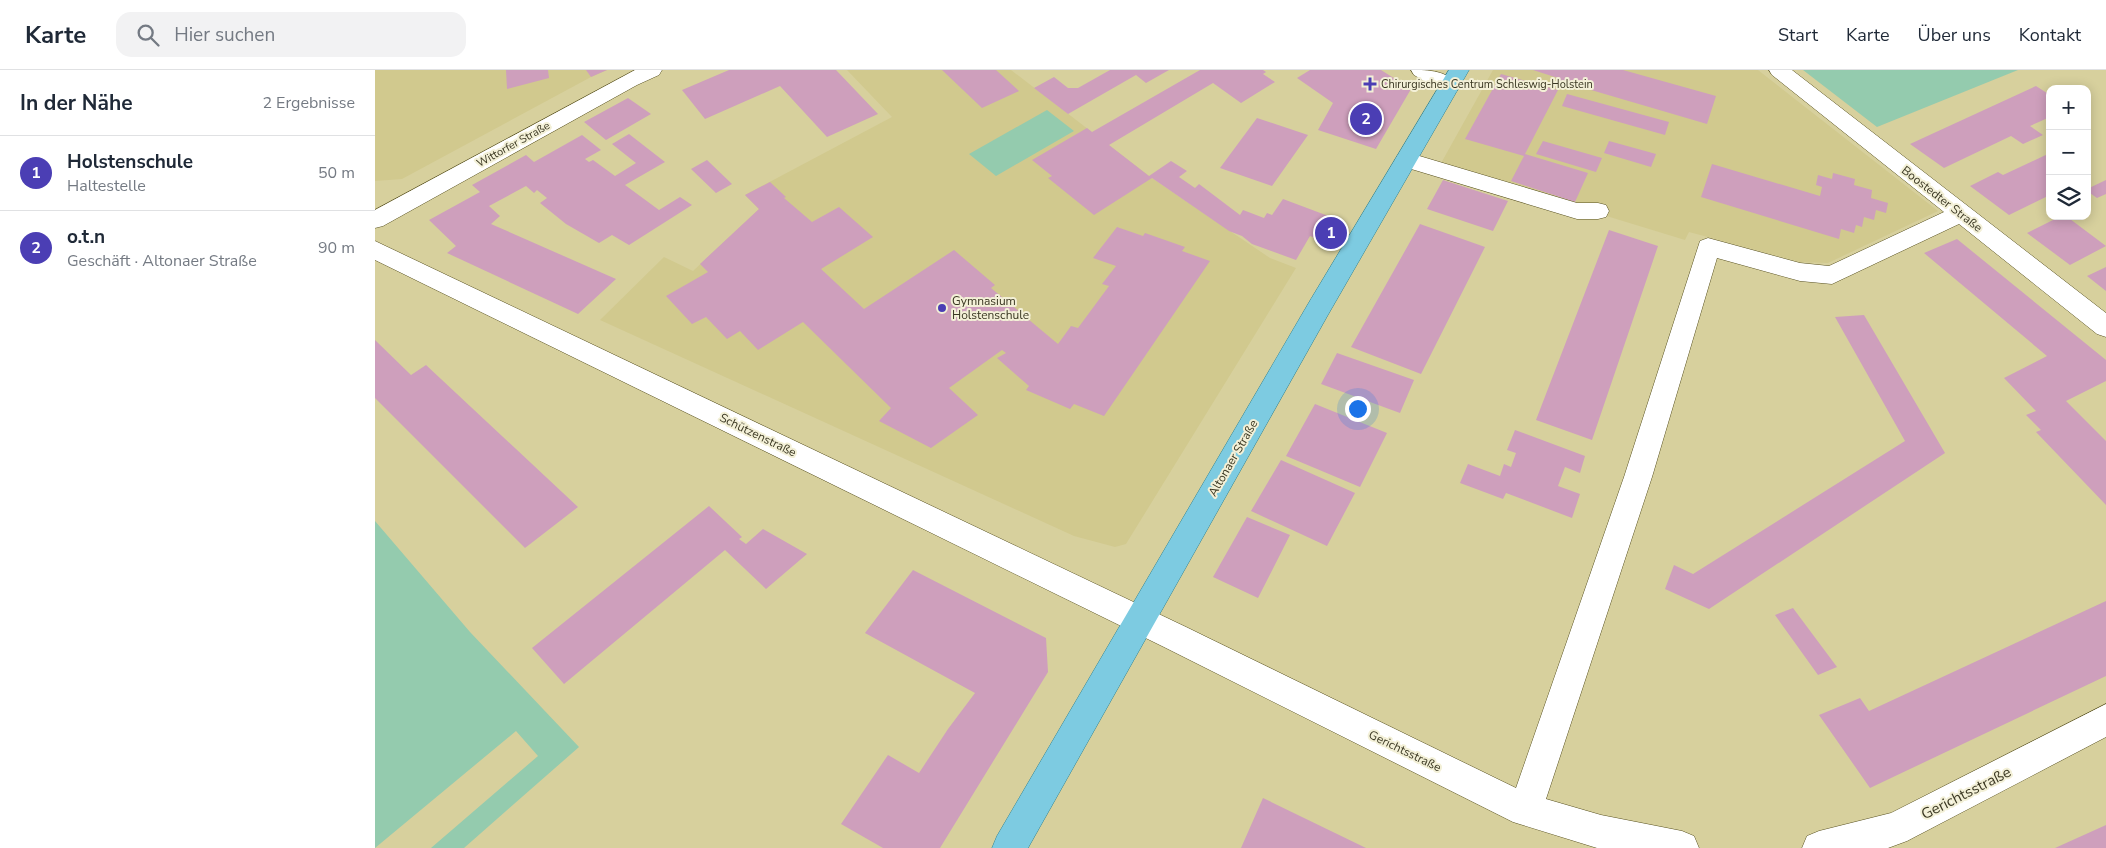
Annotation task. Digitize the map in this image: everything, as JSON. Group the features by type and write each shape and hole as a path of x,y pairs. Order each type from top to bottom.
{"main road":[{"name":"Altonaer Straße","path":"1009,848 1320,306 1454,79"}],"street":[{"name":"Wittorfer Straße","path":"375,220 630,80 652,70"},
{"path":"1421,70 1454,79"},
{"name":"Boostedter Straße","path":"1779,70 2106,327"},
{"path":"1406,160 1577,211 1598,211"},
{"path":"1525,810 1638,477 1708,247 1800,272 1832,275 1961,213"},
{"name":"Schützenstraße","path":"375,250 1141,620"},
{"name":"Gerichtsstraße","path":"1141,620 1525,810 1604,840 1682,848"},
{"name":"Gerichtsstraße","path":"1819,848 1895,829 2106,720"}],"shaded area":[{"path":"375,70 607,70 402,179 375,181"},
{"name":"Gymnasium Holstenschule","path":"847,70 1011,70 1149,176 1270,258 1296,268 1126,544 1115,547 1074,536 600,320 664,257 693,271 759,209 745,195 892,117"},
{"path":"1493,70 1758,70 1938,211 1828,263 1800,262 1689,232 1685,240 1440,165"}],"green space":[{"path":"1803,70 2018,70 1877,127"},
{"path":"1047,110 1074,131 996,176 969,154"},
{"path":"375,521 470,632 579,747 464,848 431,848 538,756 516,731 375,848"}],"building":[{"path":"506,70 548,70 549,78 507,89"},
{"path":"586,70 607,70 591,77"},
{"path":"729,70 836,70 878,114 827,137 780,86 705,119 682,90"},
{"path":"942,70 996,70 1019,91 982,108"},
{"path":"1110,70 1169,70 1146,83 1136,75 1068,114 1034,88 1054,77 1068,88 1078,88"},
{"path":"1200,70 1263,70 1266,72 1263,74 1275,82 1241,103 1213,83 1109,145 1149,176 1171,161 1187,171 1179,177 1195,188 1199,184 1240,215 1243,210 1264,218 1267,213 1272,215 1283,199 1331,217 1318,239 1310,236 1296,260 1252,244 1242,236 1229,231 1152,178 1094,215 1048,178 1052,176 1032,160 1087,128 1092,132"},
{"path":"1310,70 1381,70 1411,89 1376,149 1318,130 1333,103 1297,78"},
{"path":"1533,70 1623,70 1716,96 1707,124 1557,80 1558,78"},
{"path":"1501,74 1558,90 1525,154 1588,173 1575,202 1511,181 1524,156 1465,139"},
{"path":"2036,86 2046,92 2046,119 2030,126 2043,135 2023,144 2011,136 1944,168 1910,144"},
{"path":"1567,94 1669,122 1665,135 1562,106"},
{"path":"628,98 651,114 606,140 584,122"},
{"path":"1257,118 1308,135 1272,186 1220,168"},
{"path":"629,134 665,162 625,185 659,210 680,197 692,205 629,245 612,235 599,243 566,224 540,203 547,198 537,190 534,193 526,186 489,206 500,216 491,224 616,279 578,314 447,253 456,246 429,220 480,192 472,185 526,155 534,162 582,135 601,150 585,159 589,162 593,160 615,176 636,163 612,144"},
{"path":"1543,141 1602,158 1596,172 1536,154"},
{"path":"1609,141 1656,154 1651,167 1604,153"},
{"path":"2046,155 2046,197 2009,215 1970,186 1998,172 2003,175"},
{"path":"707,160 732,184 716,193 691,169"},
{"path":"1712,164 1820,196 1822,187 1816,185 1818,175 1832,179 1833,173 1855,179 1854,185 1872,190 1871,198 1888,203 1886,213 1876,210 1874,220 1864,217 1862,227 1856,225 1854,233 1841,229 1839,239 1701,197"},
{"path":"1443,180 1508,201 1493,231 1427,209"},
{"path":"2106,180 2106,194 2097,198 2091,194 2091,187"},
{"path":"770,182 786,197 784,198 812,222 839,207 873,237 821,269 864,309 954,250 995,285 991,288 1058,344 1071,326 1078,328 1109,286 1102,284 1116,266 1093,258 1117,227 1143,236 1145,233 1185,247 1182,251 1210,261 1104,416 1074,404 1070,409 1026,390 1029,386 997,358 1006,353 1002,350 949,388 978,415 931,448 879,421 891,408 803,322 758,350 740,331 727,339 706,317 692,324 666,296 708,272 700,264 759,209 745,195"},
{"path":"2053,220 2071,220 2106,246 2070,265 2027,233"},
{"path":"1420,224 1485,247 1421,374 1351,347"},
{"path":"1609,230 1658,246 1592,440 1536,420"},
{"path":"1957,239 2106,360 2106,381 2066,401 2106,441 2106,505 2036,432 2041,430 2026,415 2036,411 2004,378 2047,356 1924,253"},
{"path":"2106,267 2106,291 2087,276"},
{"path":"1864,315 1945,453 1709,609 1665,589 1674,565 1693,574 1905,441 1835,317"},
{"path":"375,340 411,375 426,365 578,507 525,548 375,398"},
{"path":"1337,353 1414,380 1400,413 1321,384"},
{"path":"1315,404 1387,433 1360,487 1286,456"},
{"path":"1515,430 1585,456 1580,473 1565,467 1558,486 1580,494 1572,518 1506,493 1503,499 1460,483 1468,464 1500,476 1504,464 1511,467 1516,453 1507,450"},
{"path":"1281,460 1355,493 1327,546 1251,511"},
{"path":"709,506 742,537 739,539 746,544 763,529 807,554 766,589 725,550 564,684 532,648"},
{"path":"1247,517 1290,535 1258,598 1213,577"},
{"path":"913,570 1046,638 1048,672 940,848 883,848 841,824 888,755 919,773 975,693 865,633"},
{"path":"2106,601 2106,676 1870,788 1819,715 1860,698 1869,711"},
{"path":"1793,608 1837,667 1818,675 1775,615"},
{"path":"1263,798 1366,848 1241,848"},
{"path":"2106,825 2106,848 2055,848"}],"place":[{"name":"Chirurgisches Centrum Schleswig-Holstein","path":"1370,84"},
{"name":"o.t.n","path":"1366,119"},
{"name":"Holstenschule","path":"1331,233"},
{"name":"Gymnasium Holstenschule","path":"942,308"}]}
